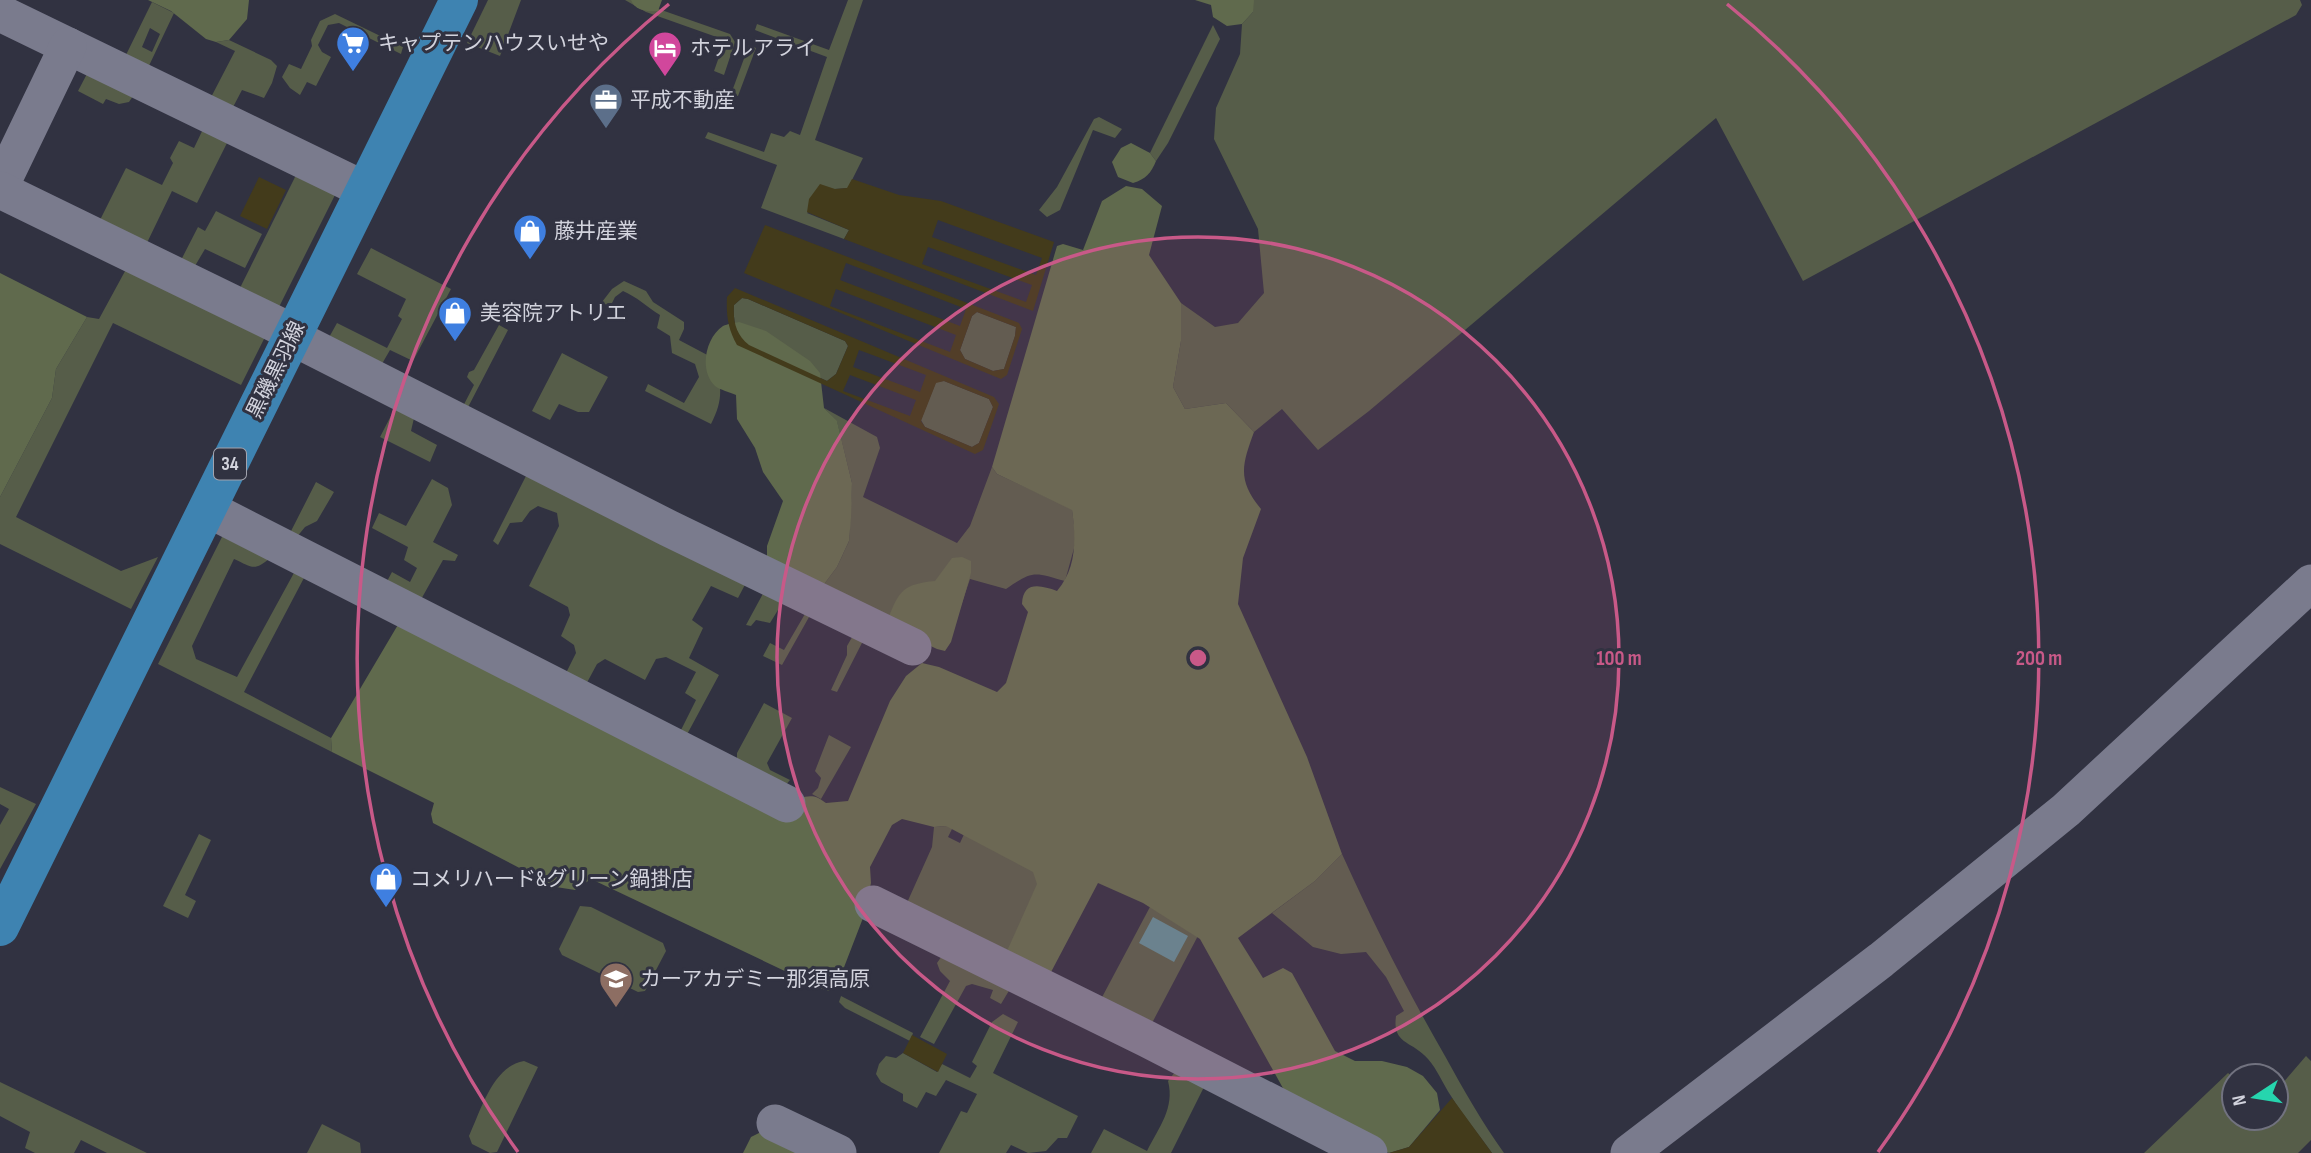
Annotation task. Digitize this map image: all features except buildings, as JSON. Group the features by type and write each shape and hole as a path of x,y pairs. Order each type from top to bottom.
{"main road":[{"name":"黒磯黒羽線","path":"0,927 459,0"}],"street":[{"path":"0,13 365,190"},
{"path":"68,46 0,188 668,528 913,647"},
{"path":"208,509 787,804"},
{"path":"1629,1153 1881,960 2066,810 2311,583"},
{"path":"873,904 1147,1039 1369,1153"},
{"path":"775,1123 838,1153"}],"shaded area":[{"path":"148,0 249,0 247,19 229,40 216,42 206,39 171,11"},
{"path":"488,0 521,0 500,56 467,43"},
{"path":"625,0 639,0 730,34 735,42 724,75 714,71 725,40 646,12"},
{"path":"631,0 662,0 658,11 646,11 639,9"},
{"path":"848,0 863,0 815,140 863,158 848,188 835,189 807,213 849,230 844,239 761,208 777,165 705,138 708,132 764,152 771,133 784,137 790,131 800,135 827,57 755,30 757,24 829,50"},
{"path":"1195,0 1254,0 1253,12 1242,24 1227,26 1213,17 1211,5"},
{"path":"1220,0 2300,0 2302,5 2296,15 1803,281 1716,118 1369,411 1318,450 1282,409 1254,432 1226,403 1185,409 1173,387 1181,341 1181,303 1215,327 1238,323 1264,293 1258,229 1214,139 1216,108 1240,54 1242,24 1253,12"},
{"path":"152,2 174,13 146,72 123,61","holes":["150,28 160,34 152,52 142,47"]},
{"path":"335,14 403,47 401,54 339,23 328,25 318,45 322,52 331,57 316,86 307,82 300,95 290,88 282,77 289,64 301,69 320,21"},
{"path":"1213,25 1220,39 1168,143 1156,161 1150,153"},
{"path":"229,40 271,60 277,66 264,98 242,90 232,109 207,105 235,51 216,42"},
{"path":"749,45 756,48 738,96 731,94"},
{"path":"89,70 135,93 129,102 119,104 106,99 103,104 78,91"},
{"path":"1099,117 1122,129 1115,138 1093,130 1060,210 1047,217 1039,210 1057,187 1094,119"},
{"path":"205,125 230,137 197,203 172,191 144,249 97,226 126,168 162,185 173,163 170,158 179,141 194,148"},
{"path":"1131,143 1150,153 1156,161 1148,175 1133,183 1118,177 1112,162 1121,148"},
{"path":"298,171 337,191 276,313 237,294"},
{"path":"1126,186 1142,189 1162,206 1149,255 1181,303 1181,341 1173,387 1185,409 1226,403 1254,432 1244,472 1248,489 1261,509 1243,558 1238,604 1307,757 1342,854 1315,881 1238,938 1263,978 1283,968 1292,973 1335,1051 1355,1061 1382,1061 1407,1067 1423,1076 1437,1093 1440,1110 1409,1147 1389,1153 1305,1112 1289,1099 1200,939 1143,903 1098,883 1050,974 1007,951 1037,884 1033,872 946,826 934,827 902,819 892,825 870,867 871,883 863,918 836,988 827,991 591,879 575,890 556,887 433,823 431,814 434,803 332,752 331,738 399,623 799,798 813,796 826,803 848,801 890,701 906,676 922,663 939,667 997,692 1006,683 1028,612 1022,604 1026,591 1039,586 1057,591 1064,582 1074,552 1072,510 997,474 992,467 1057,246 1063,244 1083,250 1102,201"},
{"path":"216,211 262,234 245,268 205,249 192,271 179,264 198,227 205,231"},
{"path":"371,248 451,289 413,361 390,350 379,369 327,341 337,323 387,348 402,319 398,316 406,299 357,274"},
{"path":"130,262 268,331 241,385 113,323 16,517 121,571 158,557 131,609 0,544 0,497 52,398 56,369 87,317 99,319"},
{"path":"0,273 87,317 56,369 52,398 0,497"},
{"path":"624,281 646,291 653,302 684,322 679,340 713,358 720,399 711,424 645,391 648,384 684,403 699,377 695,364 672,353 670,336 657,328 660,315 623,291 615,297 610,307 602,302 612,289"},
{"path":"742,298 845,341 848,346 836,374 827,381 749,345 741,337 735,323 734,305"},
{"path":"977,312 1016,327 1004,369 993,371 965,359 960,350 972,316"},
{"path":"739,322 766,331 810,361 820,373 824,408 837,421 852,483 849,541 837,567 822,587 767,559 767,546 783,501 763,472 755,448 737,419 736,395 715,386 707,372 706,355 712,338 723,326"},
{"path":"499,325 508,330 464,415 459,414 474,385 467,377 469,372 474,370"},
{"path":"562,353 608,377 589,412 578,412 559,404 550,420 532,411"},
{"path":"944,381 989,399 993,407 979,443 972,447 925,427 921,420 936,382"},
{"path":"395,408 414,418 411,431 437,445 430,462 380,437"},
{"path":"824,408 877,437 880,448 863,497 957,543 970,526 992,467 997,474 1072,509 1076,541 1065,581 1034,574 1022,578 1006,589 970,579 948,645 822,587 837,567 849,541 852,483 837,422"},
{"path":"527,474 748,579 738,598 711,586 692,620 703,628 689,658 719,675 684,740 678,736 696,700 685,693 696,672 666,657 656,659 645,680 605,659 597,664 583,690 563,679 576,653 574,645 561,636 570,615 568,607 529,586 559,526 557,513 538,506 530,511 522,522 510,523 498,545 493,541"},
{"path":"432,479 448,488 452,505 433,542 458,555 455,561 443,560 419,603 385,585 392,572 410,582 417,568 404,560 408,547 372,528 379,513 406,526"},
{"path":"316,482 334,492 317,521 305,527 296,538 289,535"},
{"path":"223,535 270,558 256,567 234,559 192,646 196,659 237,677 295,571 305,576 244,692 331,738 332,752 158,664"},
{"path":"962,557 971,561 971,573 951,642 945,651 892,628 888,619 904,590 916,584 935,581 952,558"},
{"path":"766,588 786,597 770,623 756,620 751,626 746,625"},
{"path":"809,607 813,610 782,665 763,656 770,643 784,650"},
{"path":"855,632 865,637 837,692 831,690 847,655 847,646"},
{"path":"764,703 792,718 767,763 770,770 790,780 784,787 737,763 737,753"},
{"path":"829,735 851,747 821,799 812,794 818,788 821,778 815,771"},
{"path":"0,787 36,804 0,869 0,825 9,809 0,804"},
{"path":"953,822 1049,870 1006,956 906,905 932,847 934,827","holes":["954,825 966,830 960,843 948,837"]},
{"path":"199,834 211,840 185,895 196,901 188,918 163,906"},
{"path":"1342,854 1417,1006 1473,1105 1504,1153 1492,1153 1431,1063 1400,1037 1396,1016 1404,1011 1386,977 1366,952 1341,954 1313,947 1272,913 1315,881"},
{"path":"1151,905 1200,932 1152,1023 1100,1001"},
{"path":"580,906 591,907 663,943 666,951 645,991 638,992 562,955 559,949"},
{"path":"1153,917 1188,936 1174,962 1139,943"},
{"path":"946,950 1013,984 1001,1004 990,998 993,990 972,984 966,986 934,1044 920,1037 950,981 940,971 937,963"},
{"path":"841,996 913,1033 910,1041 845,1008 839,1002"},
{"path":"1003,1014 1018,1022 993,1073 1078,1116 1067,1138 1058,1138 1046,1151 1028,1153 1011,1145 1006,1153 939,1153 961,1111 967,1113 977,1094 946,1080 936,1096 926,1092 917,1108 903,1101 903,1094 881,1082 876,1074 879,1064 886,1056 896,1058 903,1053 937,1072 942,1064 970,1078 977,1066 972,1062 992,1022"},
{"path":"2306,1056 2311,1061 2311,1140 2298,1153 2144,1153 2220,1081 2220,1132 2290,1132 2290,1075"},
{"path":"524,1061 538,1067 497,1152 490,1153 472,1144 469,1136 496,1080 504,1071"},
{"path":"1179,1067 1207,1081 1171,1153 1091,1153 1104,1129 1147,1151 1168,1109 1168,1081"},
{"path":"0,1082 147,1153 107,1153 81,1140 74,1153 35,1153 25,1148 30,1132 0,1116"},
{"path":"322,1124 360,1143 361,1153 307,1153"},
{"path":"765,1130 812,1153 743,1153 751,1137"}],"sand":[{"path":"259,177 286,190 267,229 240,216"},
{"path":"852,179 899,195 941,201 1054,242 1033,311 844,239 849,230 807,212 809,199 820,184 835,189 847,188","holes":["938,220 1042,258 1036,275 932,237","928,247 1032,285 1026,302 922,264"]},
{"path":"765,225 1019,323 1022,329 1007,375 1001,379 744,273","holes":["846,263 966,309 960,326 840,280","836,289 956,335 950,352 830,306","977,312 1016,327 1004,369 993,371 965,359 960,350 972,316"]},
{"path":"735,288 994,397 999,404 983,450 975,454 737,345 728,322 727,297","holes":["742,298 748,299 845,341 848,346 836,374 827,381 749,345 736,328 734,305","859,350 926,375 920,392 853,367","850,375 916,400 910,416 843,391","944,381 989,399 993,407 979,443 972,447 925,427 921,421 936,383"]},
{"path":"912,1035 947,1054 938,1072 903,1053"},
{"path":"1452,1098 1492,1153 1389,1153 1409,1147"}],"place":[{"name":"キャプテンハウスいせや","path":"353,73"},
{"name":"ホテルアライ","path":"665,78"},
{"name":"平成不動産","path":"606,130"},
{"name":"藤井産業","path":"530,261"},
{"name":"美容院アトリエ","path":"455,343"},
{"name":"コメリハード&グリーン鍋掛店","path":"386,909"},
{"name":"カーアカデミー那須高原","path":"616,1009"}]}
